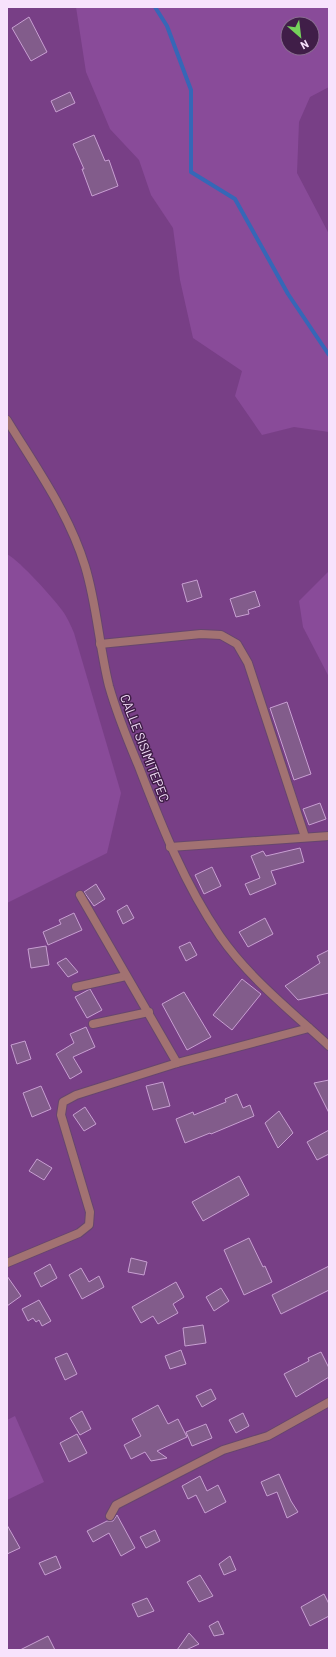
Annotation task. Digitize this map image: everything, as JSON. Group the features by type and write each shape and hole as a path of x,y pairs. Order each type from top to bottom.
{"street":[{"name":"CALLE SISIMITEPEC","path":"7,420 75,537 86,566 100,644 110,687 121,722 170,847 195,894 229,947 246,969 329,1046"},
{"path":"100,644 201,634 221,635 237,644 248,663 305,837"},
{"path":"170,847 329,836"},
{"path":"80,895 126,976 149,1012 177,1063"},
{"path":"76,987 126,976"},
{"path":"93,1024 149,1012"},
{"path":"7,1263 79,1233 89,1225 90,1212 61,1115 63,1102 76,1095 177,1063 310,1028"},
{"path":"110,1516 116,1505 222,1450 268,1436 329,1402"}],"shaded area":[{"path":"7,7 329,7 329,1650 7,1650"},
{"path":"76,7 329,7 329,87 310,97 299,122 297,173 329,234 329,432 294,427 262,435 235,396 242,371 193,338 180,280 173,228 151,195 139,160 110,129 86,72"},
{"path":"7,554 28,572 60,607 74,633 121,793 107,853 7,903"},
{"path":"329,571 329,677 303,627 299,601"},
{"path":"15,1416 44,1482 7,1500 7,1420"}],"building":[{"path":"29,17 47,52 31,61 12,28"},
{"path":"70,92 75,103 56,112 51,101"},
{"path":"94,135 105,161 109,160 118,186 92,196 82,169 84,169 73,144"},
{"path":"197,580 202,597 187,602 182,584"},
{"path":"255,591 260,606 248,610 249,614 236,617 230,599"},
{"path":"287,702 311,774 294,780 270,708"},
{"path":"320,803 326,819 309,825 303,809"},
{"path":"300,848 304,862 271,871 276,884 250,895 245,884 260,878 251,856 263,851 266,856"},
{"path":"212,867 221,886 204,894 195,875"},
{"path":"96,884 105,899 94,906 84,892"},
{"path":"127,905 134,918 123,924 117,911"},
{"path":"74,913 82,930 48,945 43,932 61,924 59,920"},
{"path":"265,918 273,934 248,947 239,932"},
{"path":"190,942 197,955 186,961 179,947"},
{"path":"46,946 49,965 31,968 28,949"},
{"path":"329,950 329,993 298,1000 285,986 320,963 317,956"},
{"path":"66,958 78,972 68,977 57,963"},
{"path":"242,979 261,994 232,1030 213,1015"},
{"path":"90,989 102,1010 87,1018 75,997"},
{"path":"184,992 211,1037 187,1050 162,1004"},
{"path":"86,1027 95,1047 73,1057 82,1072 70,1079 56,1054 74,1043 70,1034"},
{"path":"25,1041 31,1059 17,1064 11,1045"},
{"path":"329,1080 329,1113 314,1083"},
{"path":"163,1082 170,1106 153,1110 146,1086"},
{"path":"41,1086 51,1109 32,1117 23,1093"},
{"path":"237,1094 243,1108 250,1105 254,1116 185,1143 176,1119 193,1112 194,1115 226,1102 225,1099"},
{"path":"85,1107 96,1124 84,1131 73,1115"},
{"path":"279,1111 293,1133 278,1148 265,1123"},
{"path":"329,1130 329,1154 317,1160 307,1142"},
{"path":"37,1159 52,1168 44,1180 29,1171"},
{"path":"239,1176 249,1195 203,1221 192,1202"},
{"path":"249,1238 263,1267 265,1266 272,1282 244,1295 224,1250"},
{"path":"131,1258 147,1262 144,1275 128,1272"},
{"path":"50,1264 57,1278 41,1287 34,1273"},
{"path":"329,1266 329,1290 281,1314 272,1295"},
{"path":"81,1268 89,1282 99,1276 104,1287 82,1299 69,1275"},
{"path":"7,1276 21,1296 7,1306"},
{"path":"176,1282 184,1297 173,1304 178,1313 158,1324 153,1316 141,1323 132,1307"},
{"path":"221,1288 229,1301 214,1311 206,1297"},
{"path":"39,1300 51,1321 42,1326 39,1320 36,1322 33,1318 28,1321 22,1309"},
{"path":"203,1325 206,1343 185,1346 183,1328"},
{"path":"181,1350 186,1364 170,1369 165,1356"},
{"path":"321,1352 329,1368 329,1377 296,1397 284,1374 309,1361 308,1358"},
{"path":"67,1353 77,1374 65,1380 55,1358"},
{"path":"211,1389 216,1399 202,1407 196,1396"},
{"path":"158,1405 168,1424 178,1419 187,1437 157,1451 167,1458 151,1461 145,1452 131,1459 124,1445 141,1436 132,1419"},
{"path":"82,1411 91,1429 80,1435 70,1418"},
{"path":"243,1413 249,1426 236,1433 229,1420"},
{"path":"206,1424 212,1438 192,1446 186,1432"},
{"path":"77,1434 87,1453 69,1462 60,1443"},
{"path":"279,1474 291,1501 298,1512 287,1518 277,1492 267,1496 261,1482"},
{"path":"200,1476 207,1491 218,1485 226,1502 205,1513 196,1495 188,1499 182,1486"},
{"path":"117,1515 135,1548 121,1556 109,1533 93,1542 87,1531 107,1521 113,1521"},
{"path":"7,1525 20,1548 7,1554"},
{"path":"155,1530 160,1541 146,1548 140,1537"},
{"path":"56,1556 61,1568 45,1575 39,1563"},
{"path":"230,1556 236,1570 224,1575 219,1564"},
{"path":"200,1575 213,1596 199,1602 187,1582"},
{"path":"324,1594 329,1604 329,1616 310,1626 301,1607"},
{"path":"147,1598 154,1611 138,1617 132,1604"},
{"path":"218,1621 224,1634 214,1636 209,1626"},
{"path":"189,1633 199,1644 186,1650 177,1650"},
{"path":"48,1636 55,1650 20,1650"}],"waterway":[{"path":"155,7 167,26 191,90 191,172 235,199 288,294 329,355"}]}
